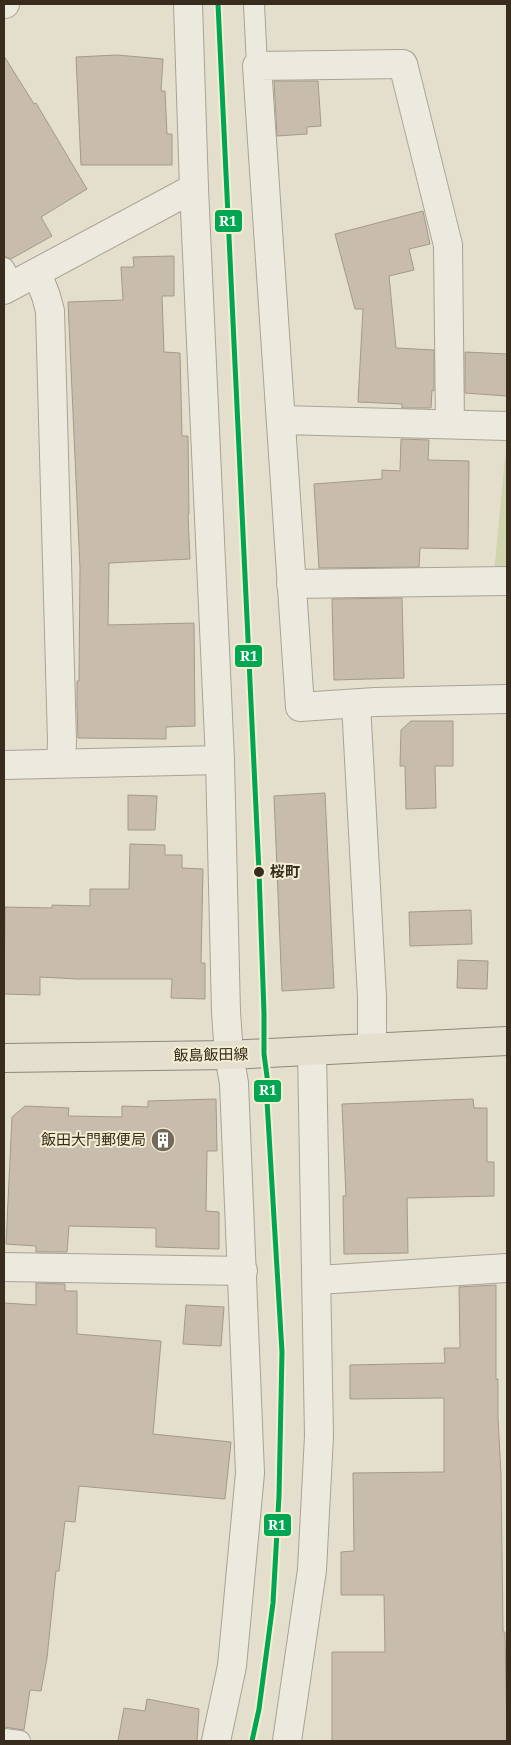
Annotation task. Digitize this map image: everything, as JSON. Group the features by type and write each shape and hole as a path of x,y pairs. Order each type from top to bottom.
{"main road":[{"name":"飯島飯田線","path":"4,1058 229,1055 507,1041"}],"street":[{"path":"188,4 194,188 220,760 226,1012 229,1055 234,1084 250,1472 232,1666 216,1741"},
{"path":"450,424 448,245 403,64 258,66 300,707 507,698"},
{"path":"7,281 38,272 194,188"},
{"path":"38,272 50,311 62,722 61,763"},
{"path":"281,420 507,426"},
{"path":"291,584 507,582"},
{"path":"356,704 372,997 372,1047"},
{"path":"4,765 220,760"},
{"path":"287,1741 312,1570 319,1436 318,1280 312,1051"},
{"path":"4,1267 243,1270"},
{"path":"318,1280 507,1268"}],"lane":[{"path":"254,4 258,66"},
{"path":"4,1739 20,1741"}],"green space":[{"path":"505,458 507,458 507,573 494,573"}],"building":[{"path":"117,55 163,59 161,91 165,91 167,134 172,134 172,165 81,165 76,57"},
{"path":"4,56 34,104 36,103 87,189 41,217 52,236 11,259 4,256"},
{"path":"274,81 318,81 321,126 307,127 307,134 277,136"},
{"path":"423,211 430,244 409,249 414,270 389,276 396,348 434,350 434,391 432,390 431,408 402,408 402,404 358,402 363,309 355,309 335,234"},
{"path":"174,256 174,296 162,296 164,352 180,353 182,436 188,436 190,559 109,563 108,625 194,623 195,726 166,727 166,739 78,738 77,681 79,681 80,568 68,302 123,300 121,267 134,267 133,257"},
{"path":"465,352 507,354 507,396 465,393"},
{"path":"401,439 429,440 428,460 469,461 468,549 420,548 419,567 319,568 314,484 382,479 382,470 400,471"},
{"path":"402,598 404,678 334,680 332,599"},
{"path":"411,721 453,721 453,766 435,766 436,808 406,809 405,766 400,766 401,730"},
{"path":"325,793 334,988 282,991 274,796"},
{"path":"128,795 157,796 155,830 128,830"},
{"path":"130,844 165,845 165,855 182,855 182,868 203,869 201,963 205,963 205,999 171,998 172,979 40,977 40,995 4,994 5,907 52,908 52,905 90,906 90,889 129,889"},
{"path":"471,910 472,944 410,946 409,912"},
{"path":"458,960 488,961 487,989 457,988"},
{"path":"216,1099 217,1151 207,1151 206,1211 219,1212 219,1249 156,1247 156,1228 69,1226 67,1252 36,1252 36,1246 6,1244 12,1117 25,1106 69,1108 68,1116 122,1117 122,1106 148,1107 148,1101"},
{"path":"473,1099 474,1108 487,1108 487,1162 494,1162 494,1196 407,1198 408,1253 344,1254 343,1196 346,1196 342,1104"},
{"path":"36,1283 65,1284 65,1291 77,1291 77,1334 161,1341 153,1434 231,1442 225,1499 79,1486 75,1522 65,1521 59,1571 56,1571 47,1658 41,1691 30,1690 24,1730 4,1727 4,1303 36,1305"},
{"path":"496,1285 496,1379 498,1379 501,1475 503,1632 505,1632 507,1741 332,1741 332,1652 385,1652 384,1595 341,1595 341,1552 354,1551 353,1473 444,1472 444,1398 350,1399 350,1365 445,1363 444,1348 460,1348 459,1287"},
{"path":"186,1305 224,1307 221,1346 183,1344"},
{"path":"147,1699 199,1709 197,1741 118,1741 124,1708 145,1711"}],"transit line":[{"name":"R1","path":"218,4 259,872 264,1054 268,1084 267,1101 282,1352 279,1496 273,1603 259,1709 252,1741"}],"place":[{"name":"桜町","path":"259,872"},
{"name":"飯田大門郵便局","path":"163,1140"}]}
